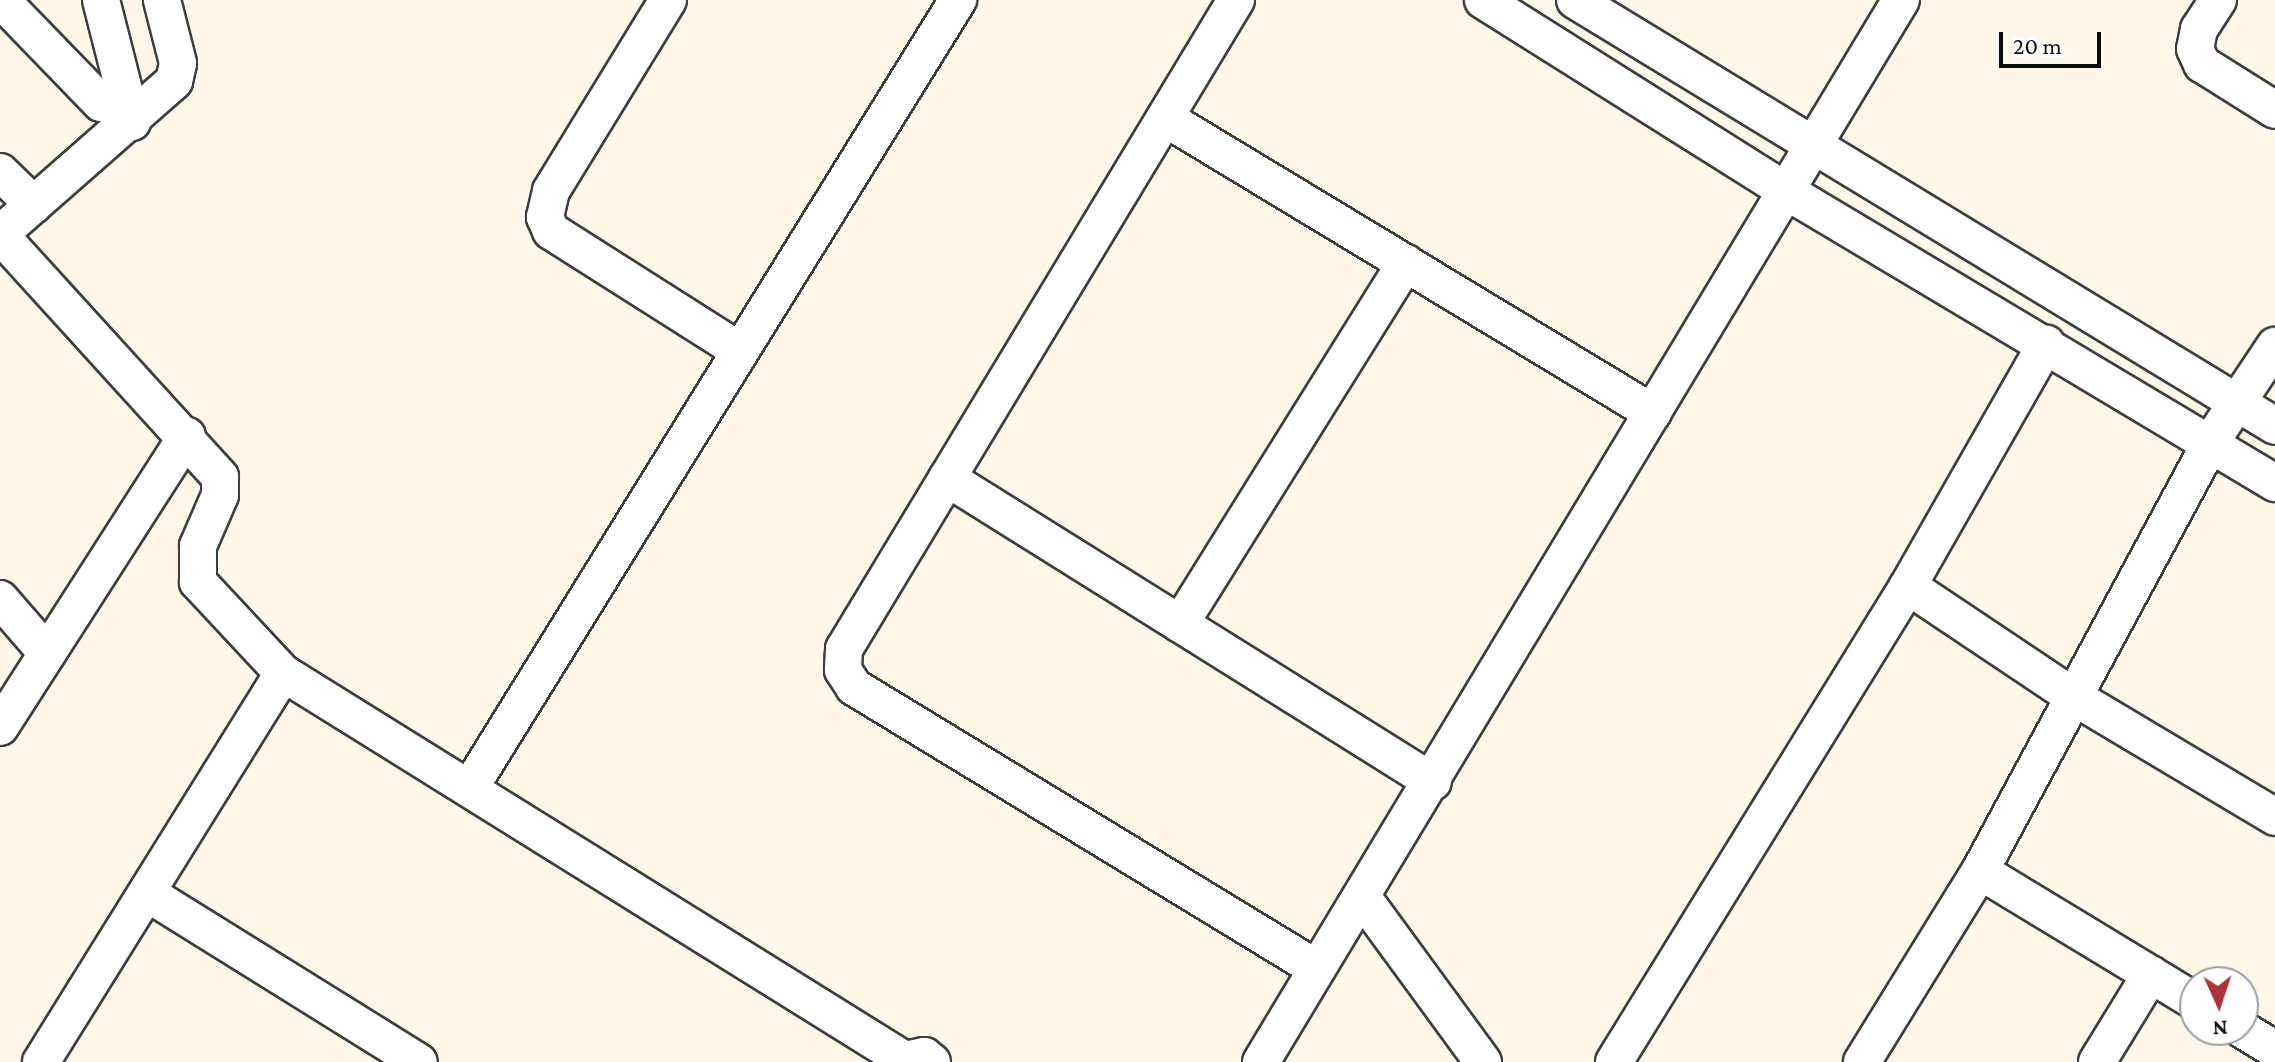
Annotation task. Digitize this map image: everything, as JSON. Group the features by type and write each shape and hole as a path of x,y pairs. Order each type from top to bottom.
{"street":[{"path":"101,0 129,111"},
{"path":"162,0 178,63 164,95 129,111 0,235 187,436 220,477 220,495 198,546 198,582 283,673 471,786 909,1060"},
{"path":"668,0 551,191 545,217 551,231 737,349"},
{"path":"471,786 737,349 958,0"},
{"path":"1236,0 844,649 843,670 854,687 1314,967"},
{"path":"1483,0 1786,191 2275,483"},
{"path":"1261,1062 1314,967 1363,898 1901,0"},
{"path":"2218,0 2199,29 2195,49 2202,64 2275,110"},
{"path":"1579,1 2275,426"},
{"path":"5,4 101,103 129,111"},
{"path":"1165,118 1653,413"},
{"path":"0,172 34,205"},
{"path":"1180,624 1406,263"},
{"path":"1614,1062 1908,586 2046,344"},
{"path":"1862,1062 1980,871 2210,443 2275,346"},
{"path":"0,727 187,436"},
{"path":"947,478 1433,782"},
{"path":"1908,586 2074,697 2275,817"},
{"path":"0,599 47,653"},
{"path":"41,1062 147,893 187,820 283,673"},
{"path":"1980,871 2179,991"},
{"path":"147,893 419,1062"},
{"path":"1363,898 1483,1062"},
{"path":"2097,1062 2151,974"}]}
